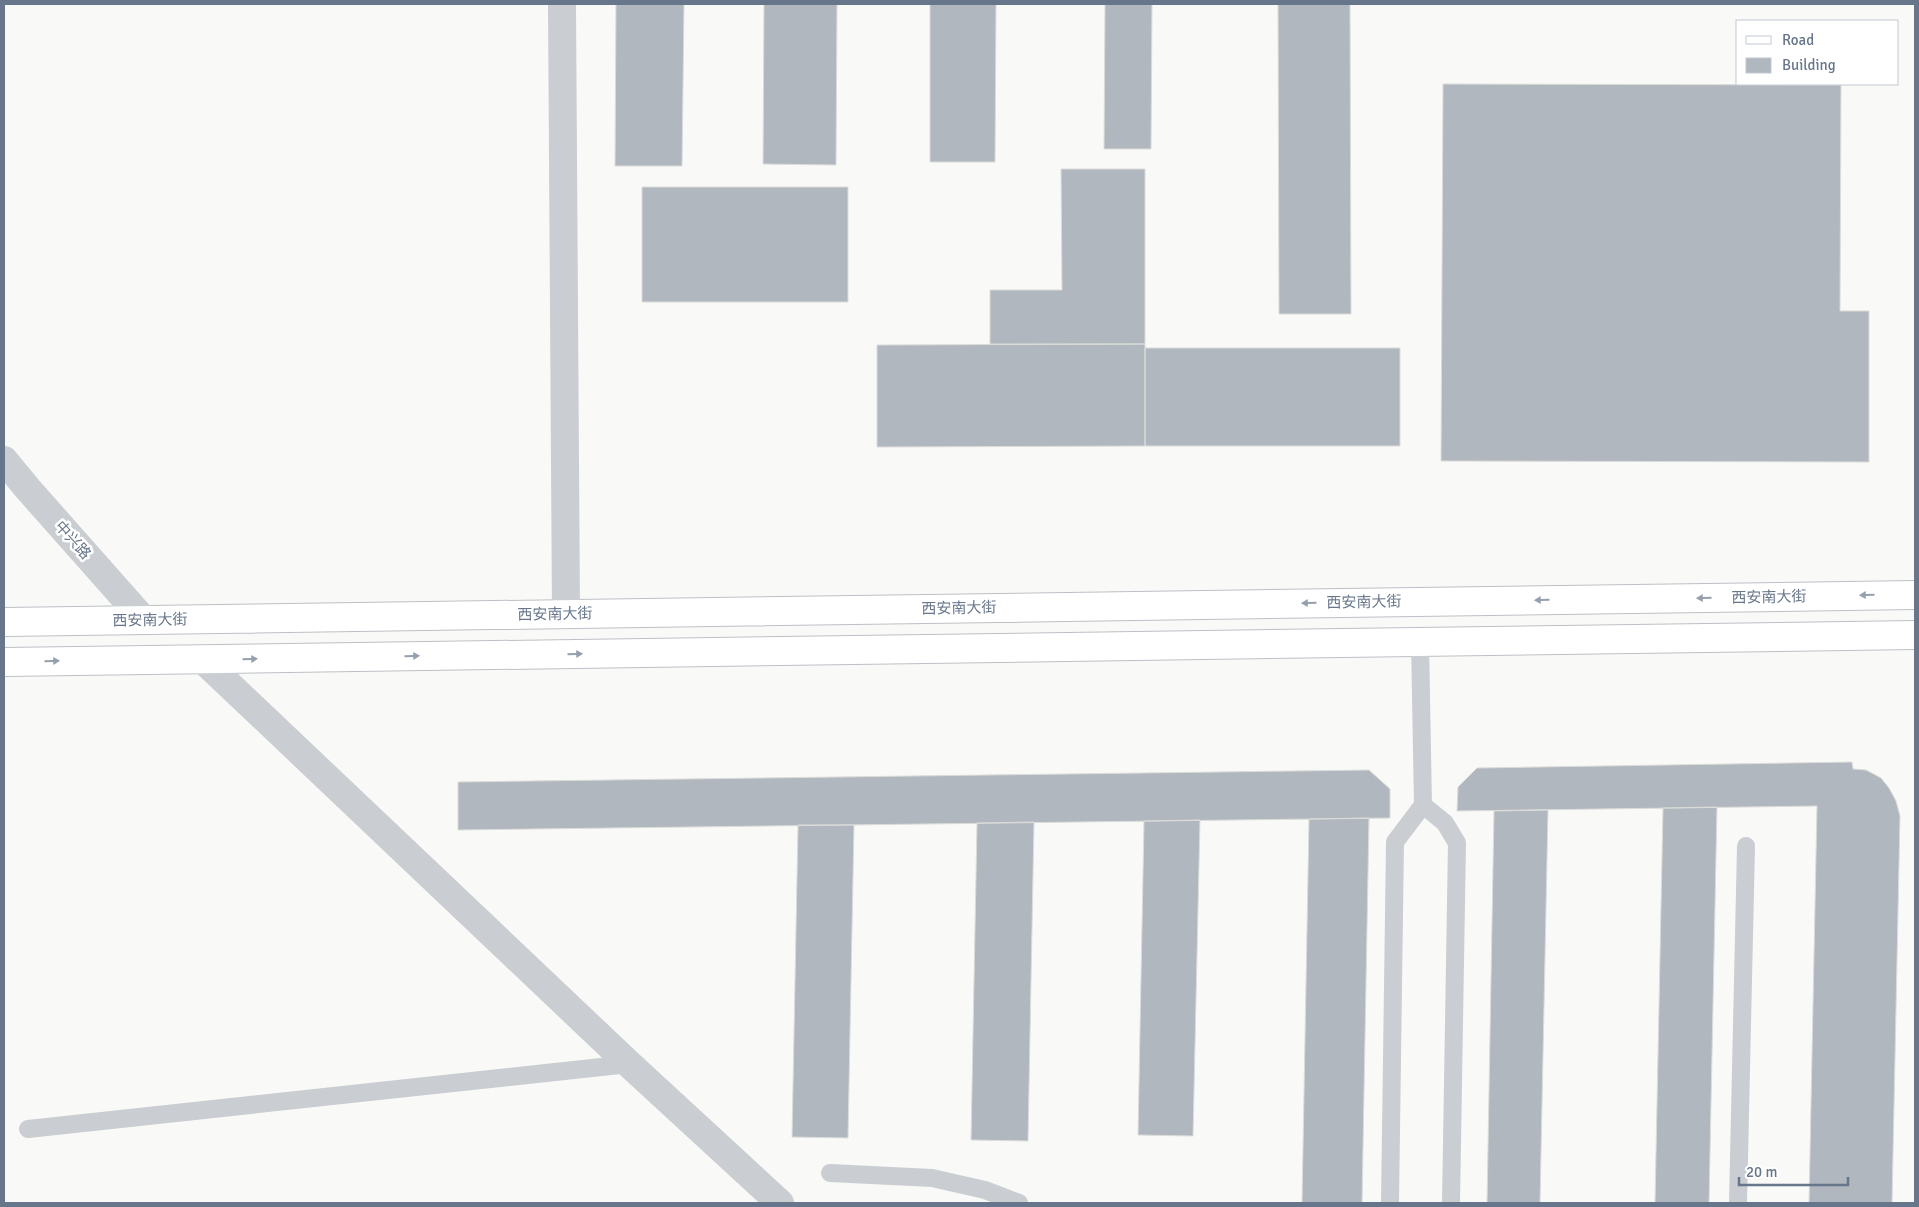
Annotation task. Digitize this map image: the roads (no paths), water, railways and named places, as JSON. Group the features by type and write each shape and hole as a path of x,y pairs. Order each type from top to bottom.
{"main road":[{"name":"西安南大街","path":"4,622 1915,595"},
{"path":"4,662 1915,635"}],"street":[{"path":"562,4 566,614"},
{"name":"中兴路","path":"4,460 144,620"},
{"path":"202,659 629,1064 780,1203"}],"lane":[{"path":"1390,1203 1395,842 1423,805 1420,642"},
{"path":"1423,805 1433,811 1445,823 1457,843 1451,1203"},
{"path":"1738,1203 1746,846"},
{"path":"28,1129 629,1064"},
{"path":"830,1173 932,1178 985,1190 1019,1203"}]}
